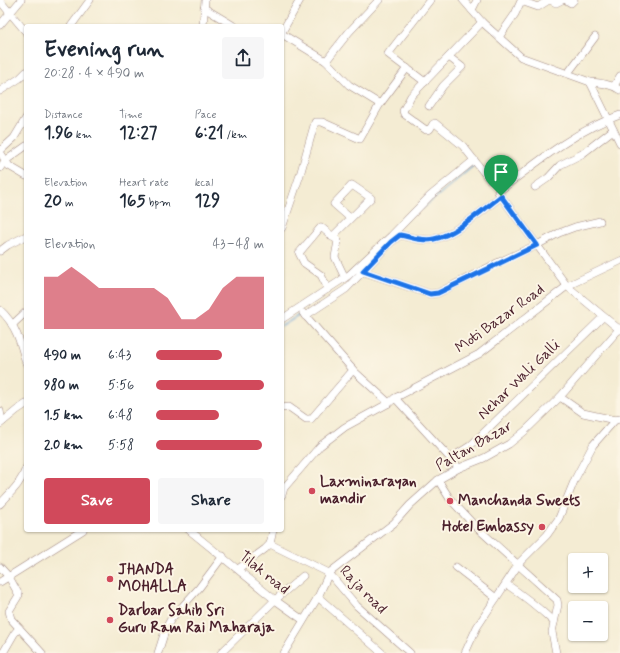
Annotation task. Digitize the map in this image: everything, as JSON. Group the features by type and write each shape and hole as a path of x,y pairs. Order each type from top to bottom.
{"street":[{"path":"0,25 21,0"},
{"path":"72,24 90,0"},
{"path":"203,24 205,0"},
{"path":"284,29 300,0"},
{"path":"326,61 350,32 380,0"},
{"path":"425,82 388,55 388,53 430,0"},
{"path":"463,0 482,22 521,57 590,82 598,82 617,88 620,76"},
{"path":"472,10 477,0"},
{"path":"499,37 515,14 521,1 538,7 550,0 556,3 562,0"},
{"path":"566,0 571,3 574,0"},
{"path":"0,1 24,29"},
{"path":"204,8 231,24"},
{"path":"482,22 411,96 402,111 426,130 430,129 435,123 457,140 489,179"},
{"path":"284,34 326,61 349,85 380,104"},
{"path":"568,74 595,37"},
{"path":"429,106 443,86 462,67 449,57"},
{"path":"284,222 300,175 315,122 322,122 360,139 380,104 407,68"},
{"path":"0,91 24,74"},
{"path":"590,82 620,143"},
{"path":"620,115 560,146 498,192 567,286 603,317 620,329"},
{"path":"24,121 14,138 0,152 9,166 24,175"},
{"path":"536,187 548,178 560,165 582,154 613,130"},
{"path":"0,168 5,161 24,147"},
{"path":"305,316 346,289 360,270 430,196 474,160"},
{"path":"332,237 370,198 352,185 334,204 350,218"},
{"path":"284,319 345,278 360,270 400,235 420,239 434,239 451,232 470,220 501,196"},
{"path":"360,270 430,294 438,293 559,233 575,227 600,222"},
{"path":"328,289 321,275 304,263 298,253 321,227 338,241 335,257 345,278"},
{"path":"0,251 24,237"},
{"name":"Moti Bazar Road","path":"284,489 320,446 345,427 389,403 395,398 479,354 567,286 620,261"},
{"path":"299,308 353,370 389,403"},
{"path":"0,310 18,334 24,356"},
{"path":"12,325 24,314"},
{"name":"Nehar Wali Galli","path":"451,458 470,446 603,317"},
{"name":"Paltan Bazar","path":"329,573 394,523 410,505 438,480 459,468 484,458 509,444 525,431 560,397 620,329"},
{"path":"284,408 290,407 306,419 311,419 353,370"},
{"path":"560,397 583,413 617,420"},
{"path":"395,398 459,468"},
{"path":"1,425 24,406"},
{"path":"1,425 24,410"},
{"path":"0,411 1,425"},
{"path":"465,653 477,627 518,565 547,535 559,518 575,479 593,445 617,420"},
{"path":"0,504 18,486 24,473"},
{"path":"438,480 450,499 474,525 557,600 558,604 552,632 556,653"},
{"path":"0,582 80,532"},
{"name":"Tilak road","path":"192,532 223,556 275,600 303,620"},
{"path":"238,569 270,544 273,532"},
{"name":"Raja road","path":"270,544 329,573 357,606 410,653"},
{"path":"158,653 166,628 171,619 199,588 223,556"},
{"path":"0,567 9,577 18,595 10,608 10,619 38,651"},
{"path":"456,567 496,598"},
{"path":"284,653 318,597 329,573"},
{"path":"221,653 275,600 303,576"},
{"path":"506,584 529,600 554,622"},
{"path":"318,597 382,653"},
{"path":"3,653 19,628"}],"waterway":[{"path":"422,209 474,165"},
{"path":"284,325 301,314"}],"place":[{"name":"Laxminarayan mandir","path":"312,491"},
{"name":"Manchanda Sweets","path":"450,501"},
{"name":"Hotel Embassy","path":"542,527"},
{"name":"JHANDA MOHALLA","path":"110,579"},
{"name":"Darbar Sahib Sri Guru Ram Rai Maharaja","path":"110,620"}],"route":[{"path":"501,196 537,245 438,293 430,294 363,271 391,242 400,235 420,239 434,239 451,232 470,220 501,196"}]}
